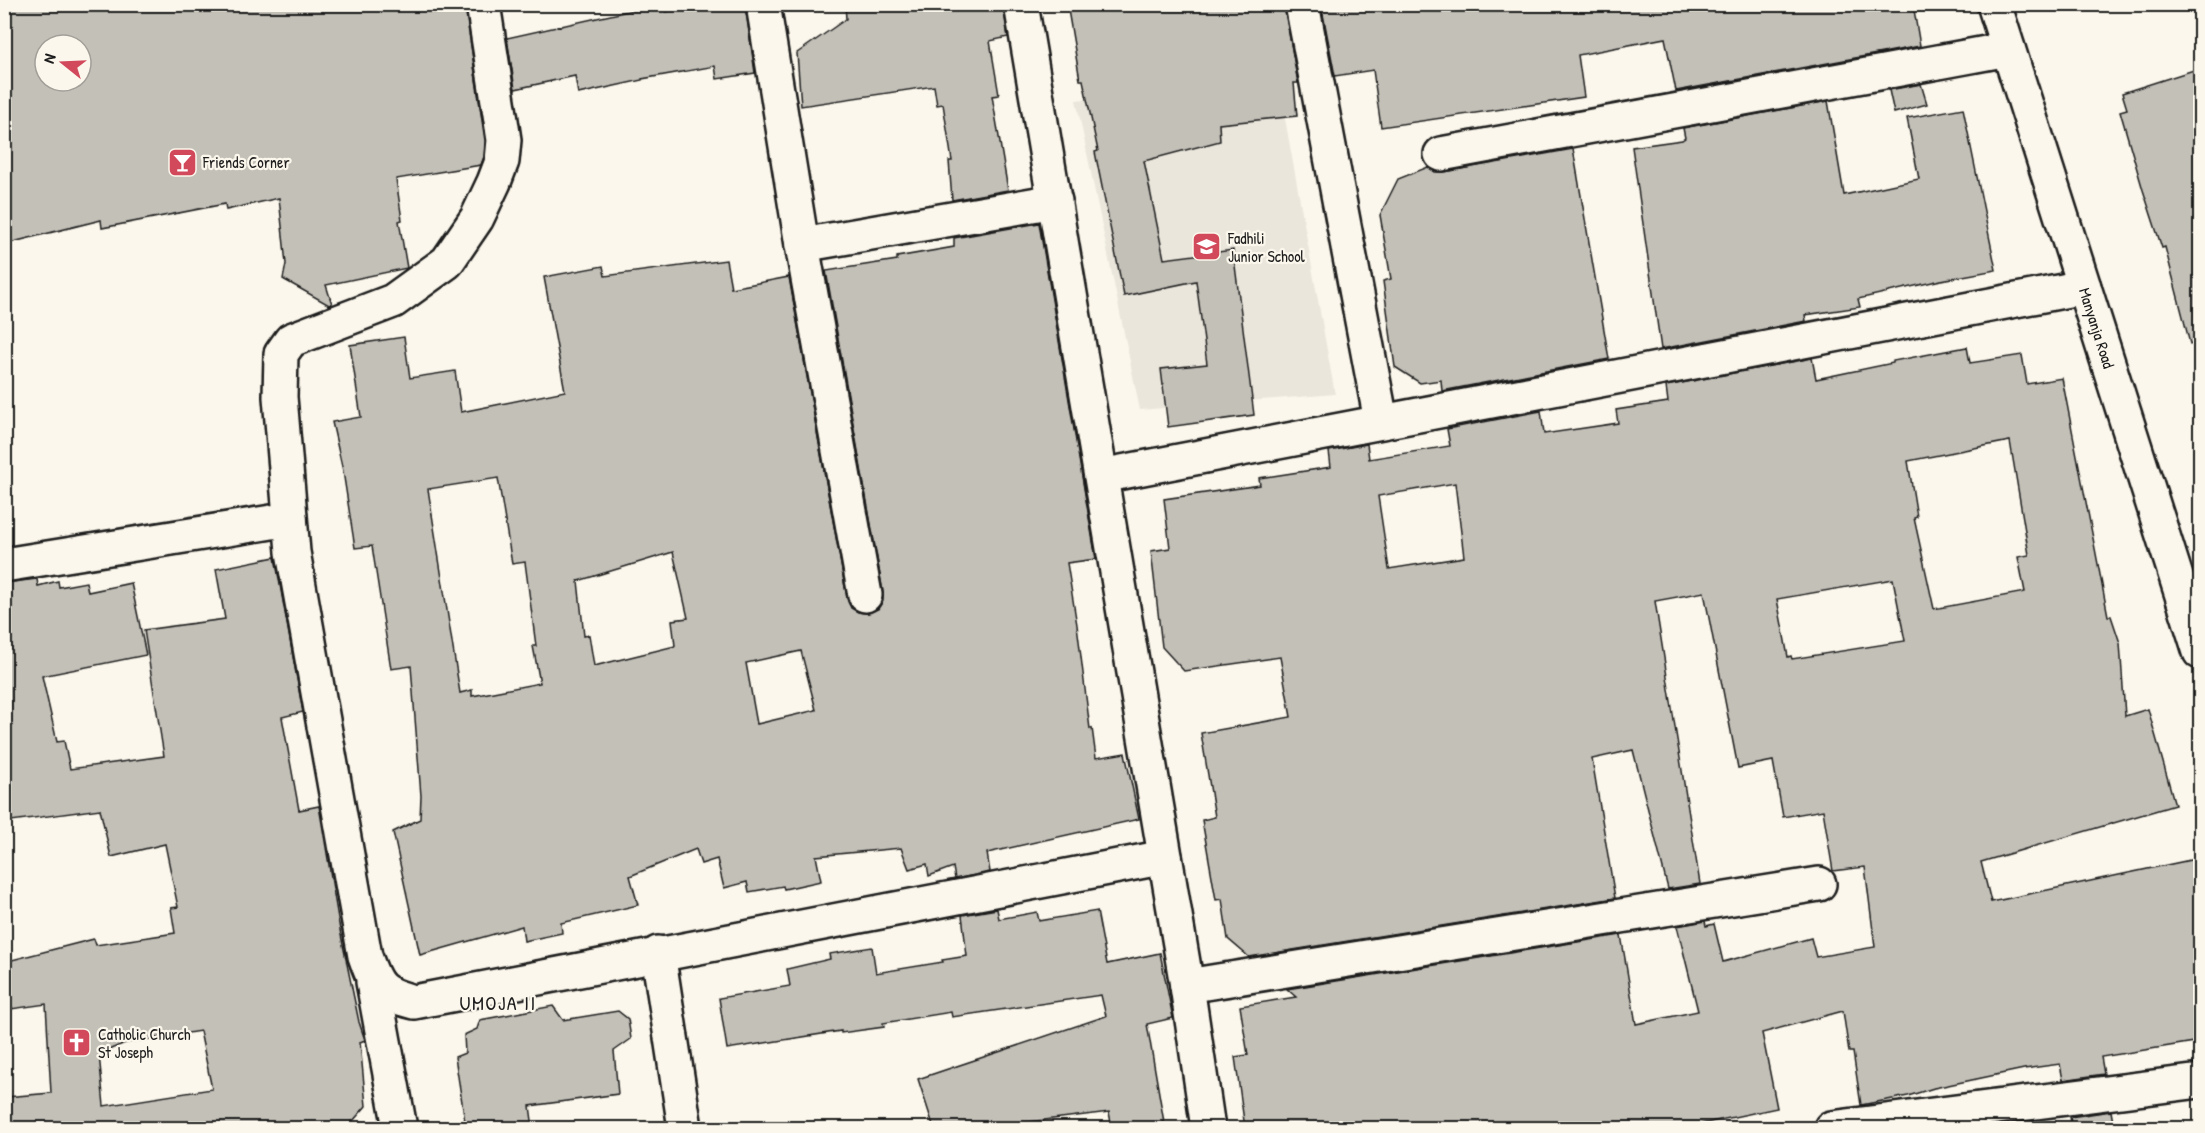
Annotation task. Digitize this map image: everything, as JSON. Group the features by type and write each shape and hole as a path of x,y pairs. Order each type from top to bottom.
{"street":[{"path":"400,1128 373,982 365,956 295,564 280,397 281,354 291,340 393,301 447,262 477,218 502,161 504,140 483,4"},
{"path":"763,4 802,246 865,595"},
{"path":"1021,4 1187,986 1208,1128"},
{"path":"1302,4 1381,421"},
{"name":"Manyanja Road","path":"1994,4 2200,651"},
{"path":"1441,154 2008,49"},
{"path":"802,246 1055,201"},
{"path":"1101,476 2084,287"},
{"path":"4,565 290,519"},
{"path":"373,982 392,996 414,1002 658,953 1165,857"},
{"path":"1187,986 1819,884"},
{"path":"658,953 685,1128"},
{"path":"1831,1128 2200,1081"}],"shaded area":[{"name":"Fadhili Junior School","path":"1278,80 1335,394 1140,410 1076,100"}],"building":[{"path":"4,4 465,4 485,141 484,157 481,165 396,179 402,220 399,221 407,268 326,285 332,304 329,305 283,279 286,264 279,198 226,210 225,204 102,228 101,220 9,243 4,226"},
{"path":"665,4 666,12 712,4 745,4 755,73 717,79 715,66 642,79 578,94 575,76 515,89 507,38"},
{"path":"845,4 1003,4 1008,37 990,41 999,95 992,96 1008,190 952,200 949,161 952,161 943,104 937,105 934,86 801,106 797,53 846,19"},
{"path":"1067,4 1284,4 1298,83 1294,83 1297,116 1219,124 1220,141 1144,161 1164,259 1233,250 1254,415 1168,427 1161,369 1207,364 1196,281 1124,296 1095,152 1098,151 1083,80 1080,80"},
{"path":"1321,4 1522,4 1523,10 1563,4 1913,4 1920,46 1676,91 1665,38 1578,55 1584,97 1381,127 1373,70 1335,76"},
{"path":"2200,68 2200,342 2190,344 2165,247 2162,248 2120,111 2127,109 2122,93"},
{"path":"1921,84 1927,104 1894,113 1889,90"},
{"path":"1828,101 1844,195 1919,179 1907,118 1963,108 1996,270 1858,299 1860,307 1805,315 1806,321 1661,349 1632,147 1682,140 1685,138 1683,128"},
{"path":"1573,149 1609,359 1442,391 1441,380 1420,383 1395,367 1383,281 1391,279 1380,215 1398,179 1428,167 1435,172 1444,172"},
{"path":"1039,223 1096,559 1067,563 1090,729 1092,728 1096,758 1125,753 1139,819 987,853 990,872 955,879 953,867 929,876 927,864 909,869 901,848 816,856 821,881 784,889 783,886 749,892 747,882 724,888 717,859 701,864 696,849 630,876 638,905 561,923 562,933 524,941 522,926 420,955 393,832 420,819 421,796 411,666 391,669 372,546 355,548 343,471 332,422 361,417 350,345 404,337 410,378 455,371 461,412 565,391 544,277 603,266 605,276 726,260 731,288 789,277 847,598 851,608 858,612 868,613 878,609 883,601 883,592 826,271 897,260 897,257 954,247 954,238","holes":["498,478 512,564 525,562 536,646 533,646 540,683 472,696 472,690 460,693 428,489","673,552 688,618 672,620 675,646 594,666 589,635 584,636 578,581","801,651 816,710 757,724 746,663"]},
{"path":"1967,347 1970,363 2022,355 2027,384 2062,378 2108,616 2111,616 2120,643 2125,716 2148,709 2175,805 1981,862 1991,902 2200,858 2200,1041 2101,1057 2104,1074 2063,1080 2060,1064 2024,1069 1861,1105 1853,1052 1849,1052 1843,1011 1762,1033 1777,1108 1682,1128 1245,1128 1235,1057 1248,1055 1240,1006 1296,997 1287,989 1621,935 1636,1024 1698,1011 1677,926 1705,921 1706,926 1714,924 1723,962 1811,938 1816,957 1875,947 1865,867 1833,871 1823,810 1783,817 1773,761 1738,768 1704,592 1655,601 1700,884 1668,889 1633,750 1592,759 1615,898 1249,957 1228,939 1222,899 1216,900 1202,820 1215,817 1201,733 1291,717 1280,657 1184,671 1162,647 1151,551 1170,548 1164,499 1260,485 1259,478 1331,467 1329,451 1367,444 1369,459 1450,446 1447,429 1541,411 1544,434 1618,423 1616,410 1668,402 1666,386 1812,358 1816,379 1893,363 1893,361","holes":["2010,441 2029,555 2018,557 2025,592 1934,609 1914,518 1917,517 1908,461","1455,483 1464,557 1389,569 1378,496","1893,579 1905,641 1792,659 1791,656 1788,657 1777,599"]},
{"path":"275,557 303,712 282,717 299,810 319,806 340,930 359,1022 365,1040 360,1042 366,1106 350,1128 9,1128 6,1097 51,1093 46,1004 4,1010 4,962 94,939 96,945 175,933 171,908 178,907 165,844 111,857 100,809 4,822 4,583 37,579 38,586 58,581 59,587 86,582 88,592 131,583 146,655 42,676 57,742 64,741 70,769 164,756 144,630 225,619 216,569","holes":["200,1031 212,1089 104,1106 99,1054 125,1043"]},
{"path":"997,909 999,919 1037,912 1039,921 1097,911 1107,964 1160,953 1173,1018 1147,1024 1165,1128 1112,1128 1109,1112 1021,1123 1022,1128 934,1128 918,1079 1106,1016 1101,995 952,1017 951,1012 883,1023 884,1027 841,1033 841,1031 727,1049 719,998 790,986 787,969 830,959 829,954 872,947 876,973 967,956 962,915"},
{"path":"553,1006 563,1020 618,1011 628,1019 631,1039 614,1051 618,1094 530,1106 533,1128 466,1128 455,1057 465,1053 464,1035 477,1029 480,1020"},
{"path":"2111,1111 2114,1128 2072,1128 2070,1117"}],"place":[{"name":"Friends Corner","path":"182,162"},
{"name":"Fadhili Junior School","path":"1207,247"},
{"name":"Catholic Church St Joseph","path":"77,1043"}],"district":[{"name":"UMOJA II","path":"498,1003"}]}
